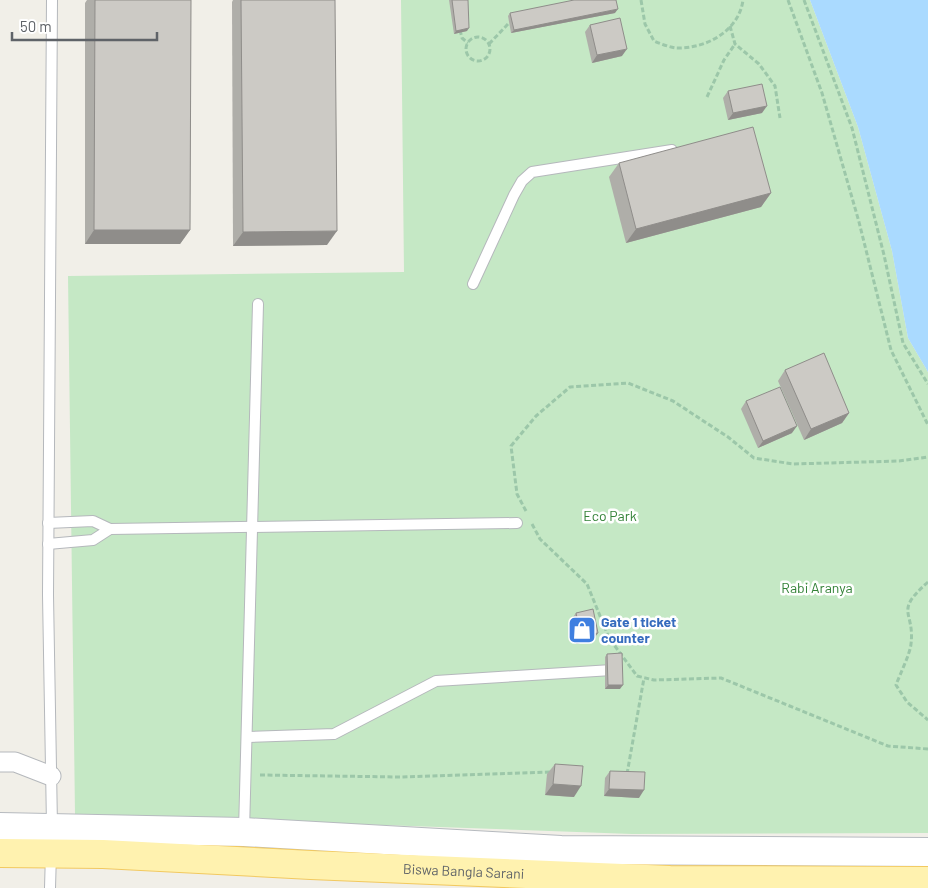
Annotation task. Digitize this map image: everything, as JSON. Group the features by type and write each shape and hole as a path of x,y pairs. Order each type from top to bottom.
{"main road":[{"name":"Biswa Bangla Sarani","path":"0,853 52,840 670,880 928,882"}],"street":[{"path":"0,762 15,762 51,776"},
{"path":"0,828 52,840 244,832 561,850 928,852"}],"lane":[{"path":"50,888 52,840 48,523 52,0"},
{"path":"473,284 514,195 522,180 532,172 677,149"},
{"path":"244,832 258,304"},
{"path":"48,523 93,521 110,529 517,523"},
{"path":"48,544 93,540 110,529"},
{"path":"248,737 334,734 436,681 612,670"}],"path":[{"path":"641,0 645,24 654,41 674,48 688,47 722,36 741,12 743,0"},
{"path":"788,0 824,102 859,222 891,350 928,425"},
{"path":"804,0 852,128 884,255 903,344 928,384"},
{"path":"458,22 462,38 468,43"},
{"path":"489,44 482,37 471,39 468,43 467,54 475,60 481,60 489,54 489,44 508,24"},
{"path":"730,26 735,44 759,64 775,86 780,118"},
{"path":"707,97 724,60 735,44"},
{"path":"928,457 899,461 793,464 754,458 728,437 673,401 628,383 570,387 536,416 511,446 517,494 540,540 587,584 609,638 637,676 644,678 721,678 888,746 928,750"},
{"path":"928,582 913,595 906,610 911,645 896,685 907,702 928,720"},
{"path":"627,774 644,678"},
{"path":"247,774 400,777 557,772"}],"green space":[{"name":"Eco Park","path":"401,0 810,0 858,127 892,251 908,338 928,372 928,833 632,834 75,814 68,276 404,272"}],"water":[{"path":"810,0 928,0 928,372 908,338 892,251 858,127"}],"building":[{"path":"95,0 191,0 190,230 94,230"},
{"path":"241,0 335,0 337,231 243,232"},
{"path":"452,0 468,0 469,28 456,31"},
{"path":"574,0 616,0 618,9 514,30 510,13"},
{"path":"620,18 627,49 597,55 590,25"},
{"path":"762,84 767,106 733,113 728,91"},
{"path":"753,127 771,193 636,229 619,163"},
{"path":"824,353 849,413 811,429 785,370"},
{"path":"780,387 797,426 763,441 746,401"},
{"path":"593,609 598,633 581,636 576,613"},
{"path":"622,653 623,685 608,685 607,654"},
{"path":"555,764 583,766 581,786 553,784"},
{"path":"610,771 645,772 644,790 609,789"}],"place":[{"name":"Gate 1 ticket counter","path":"582,630"}],"park label":[{"name":"Rabi Aranya","path":"817,588"}]}
